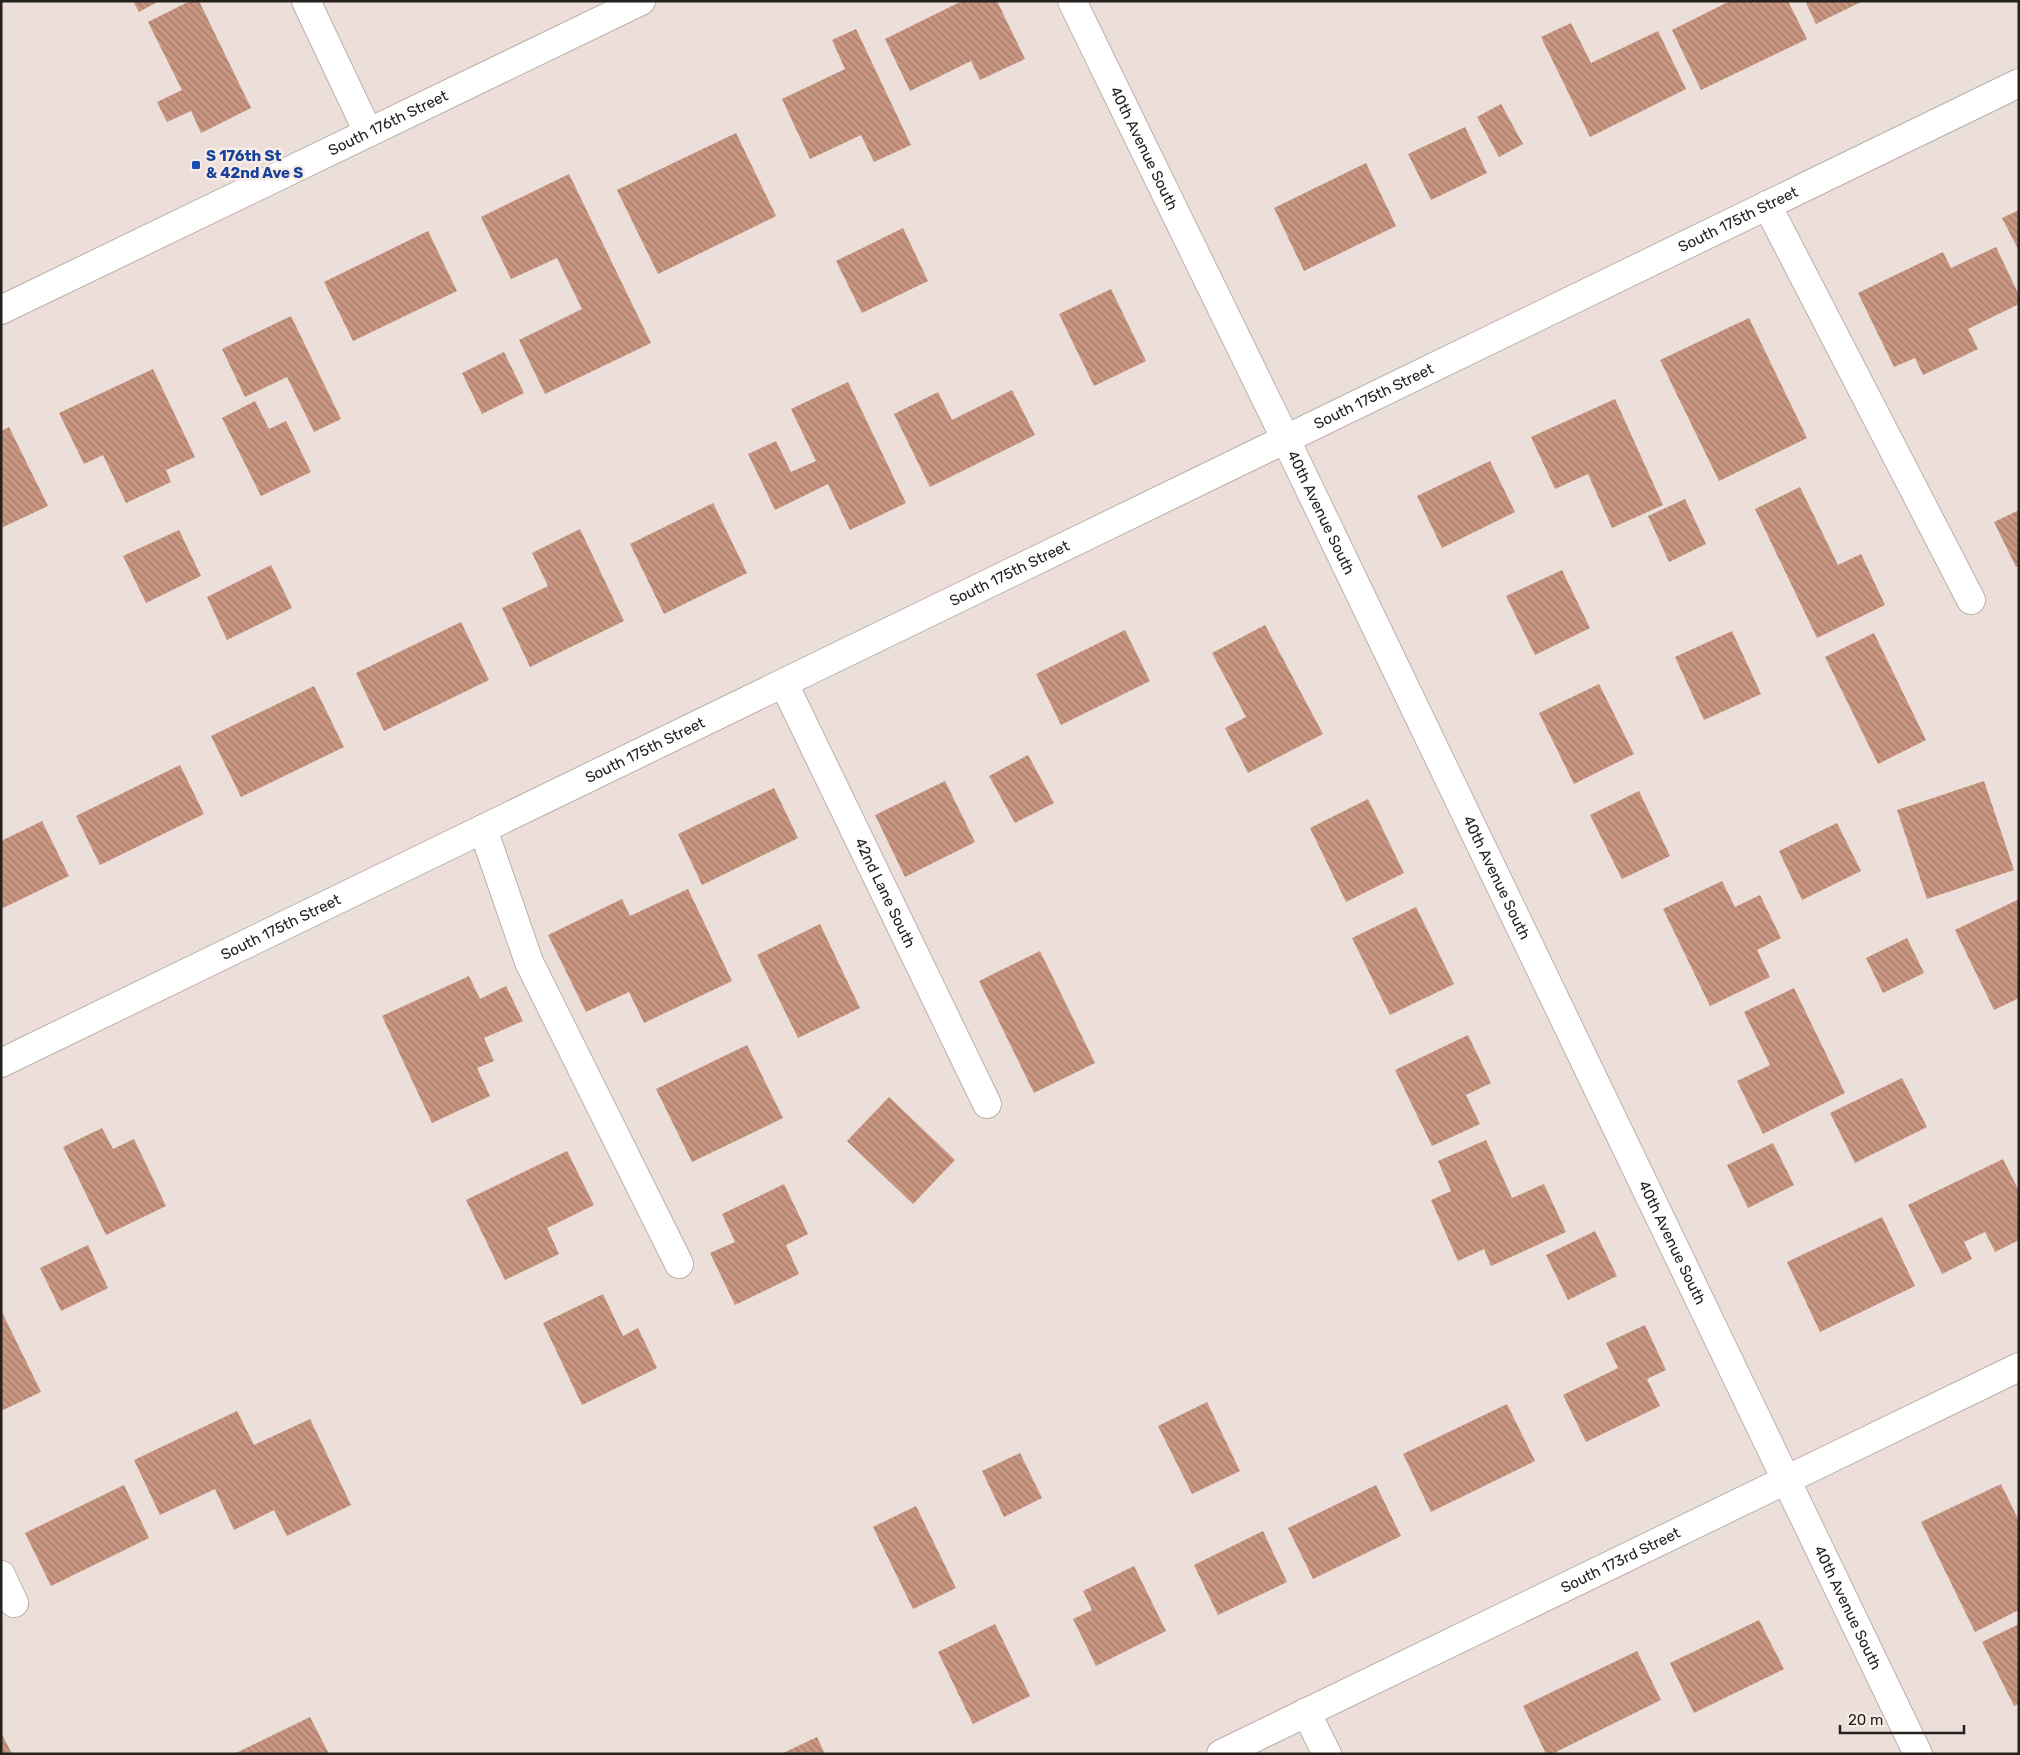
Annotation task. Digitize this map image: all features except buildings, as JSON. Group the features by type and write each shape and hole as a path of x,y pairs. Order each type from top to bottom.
{"street":[{"path":"306,1 368,132"},
{"name":"South 176th Street","path":"1,310 641,1"},
{"name":"40th Avenue South","path":"1072,1 1286,440 1918,1754"},
{"name":"South 175th Street","path":"1,1064 2019,83"},
{"path":"1768,205 1971,600"},
{"name":"42nd Lane South","path":"784,684 987,1104"},
{"path":"483,829 529,962 679,1264"},
{"name":"South 173rd Street","path":"1221,1754 1786,1478 2019,1367"},
{"path":"1,1575 14,1603"},
{"path":"1306,1712 1327,1754"}],"place":[{"name":"S 176th St & 42nd Ave S","path":"196,165"}]}
